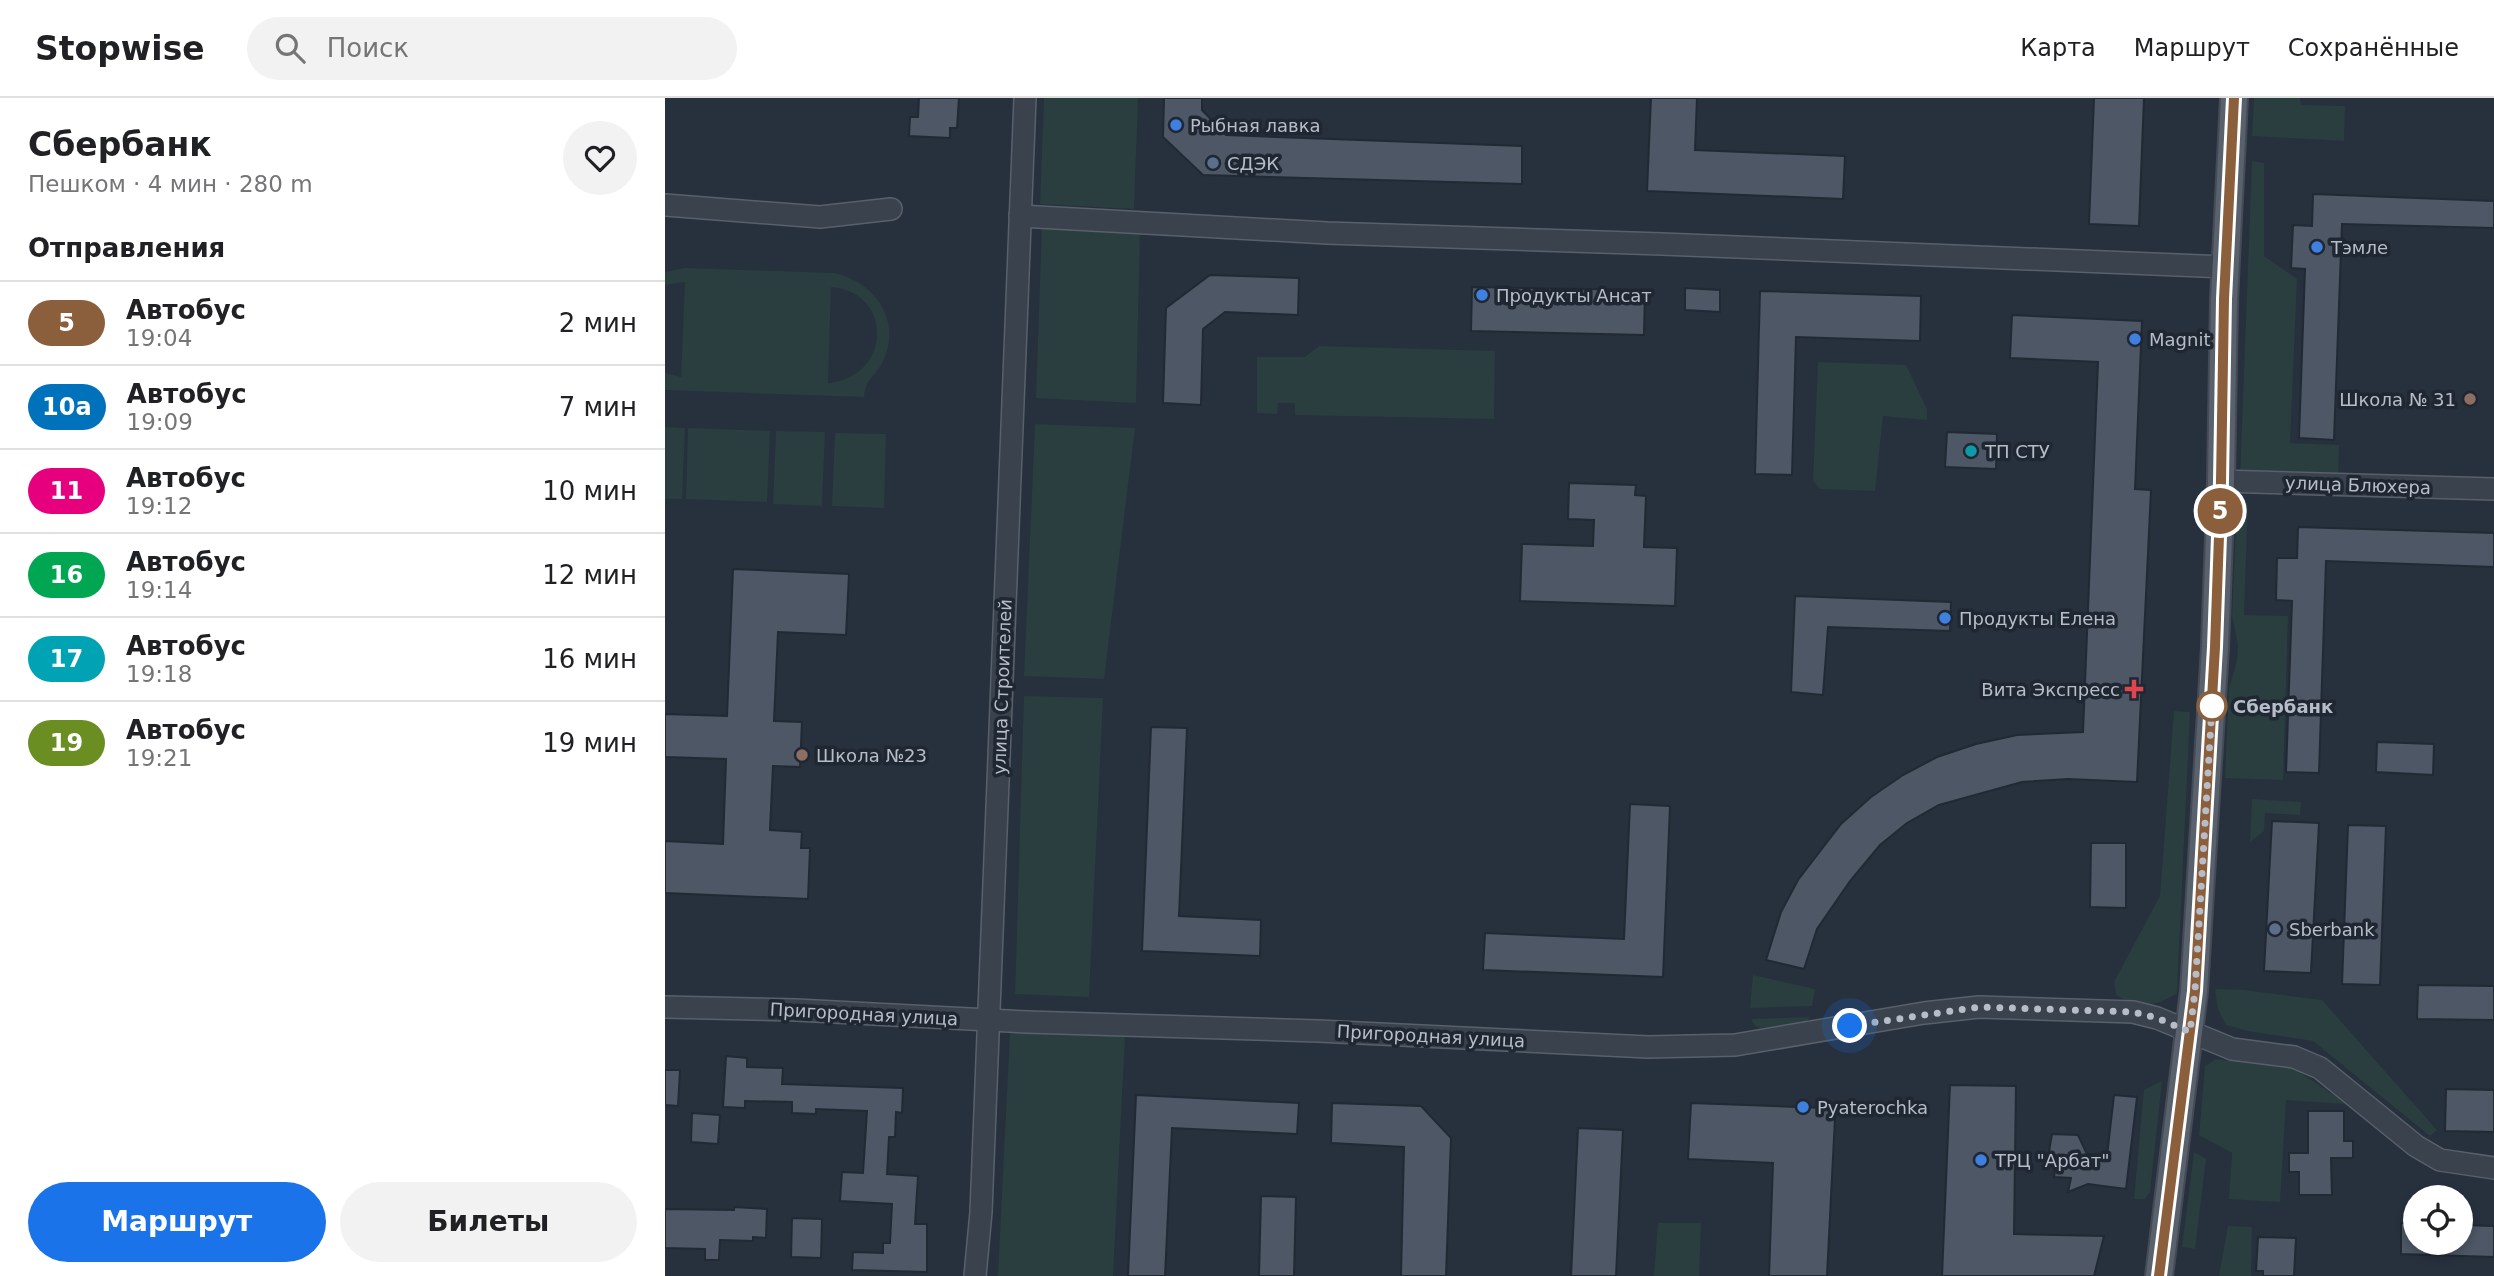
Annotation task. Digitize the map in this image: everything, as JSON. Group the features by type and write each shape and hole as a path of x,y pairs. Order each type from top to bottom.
{"main road":[{"path":"2159,1276 2195,991 2212,694 2234,98"}],"street":[{"name":"улица Строителей","path":"975,1276 981,1212 1025,98"},
{"path":"665,205 820,217 891,209"},
{"path":"1020,216 1327,233 2226,267"},
{"name":"улица Блюхера","path":"2221,481 2494,489"},
{"name":"Пригородная улица","path":"665,1007 1318,1031 1628,1047 1735,1045 1924,1013 1979,1007 2133,1012 2157,1018 2232,1049 2294,1057 2320,1068 2417,1146 2440,1160 2494,1168"}],"shaded area":[{"path":"1044,98 1138,98 1134,209 1040,204"},
{"path":"2254,98 2300,98 2301,105 2345,106 2344,141 2252,136"},
{"path":"2252,161 2264,163 2264,256 2297,279 2290,443 2339,445 2338,480 2240,477"},
{"path":"1042,224 1140,229 1136,403 1036,398"},
{"path":"685,268 833,273 847,277 871,293 886,316 889,344 884,359 869,381 864,397 665,390 665,373 681,377 685,282 665,285 665,272","holes":["831,287 852,292 866,303 875,318 877,335 874,351 864,366 849,377 828,383"]},
{"path":"1319,346 1495,351 1494,419 1295,415 1295,403 1278,403 1277,414 1257,413 1257,357 1305,357"},
{"path":"1818,362 1906,365 1927,409 1927,420 1883,416 1875,491 1820,489 1813,481"},
{"path":"1035,424 1135,428 1104,679 1024,676"},
{"path":"665,427 685,428 682,499 665,499"},
{"path":"688,428 770,431 767,502 686,499"},
{"path":"776,431 825,432 822,506 773,504"},
{"path":"835,433 886,434 884,508 832,506"},
{"path":"2248,503 2244,615 2288,616 2283,780 2225,778 2229,688 2237,661 2238,645 2232,616 2237,504"},
{"path":"1024,696 1103,698 1089,997 1015,994"},
{"path":"2174,711 2190,712 2177,993 2154,1004 2139,1004 2116,995 2114,982 2160,896"},
{"path":"2252,799 2301,802 2300,815 2265,813 2264,831 2250,842"},
{"path":"1753,975 1815,989 1812,1006 1750,1008"},
{"path":"2215,989 2322,1000 2437,1130 2430,1136 2313,1041 2226,1025 2218,1009"},
{"path":"1810,1017 1804,1024 1760,1028 1754,1025 1751,1019"},
{"path":"1010,1031 1125,1035 1113,1276 998,1276"},
{"path":"2216,1059 2295,1069 2347,1104 2286,1100 2280,1202 2229,1199 2232,1153 2199,1135 2205,1066"},
{"path":"2162,1081 2150,1192 2145,1199 2134,1199 2144,1090"},
{"path":"2194,1152 2206,1159 2195,1249 2182,1247"},
{"path":"1658,1223 1701,1223 1699,1276 1654,1276"},
{"path":"2228,1226 2252,1227 2251,1276 2219,1276"}],"building":[{"path":"919,98 959,98 957,128 950,128 950,138 909,136 910,117 918,117"},
{"path":"1164,98 1202,98 1202,110 1226,135 1522,146 1522,184 1203,175 1163,137"},
{"path":"1651,98 1697,98 1695,150 1845,156 1843,199 1647,191"},
{"path":"2094,98 2144,98 2139,226 2089,224"},
{"path":"2313,194 2494,201 2494,228 2342,224 2334,440 2299,438 2305,269 2291,268 2293,225 2312,226"},
{"path":"1210,275 1299,278 1298,315 1225,312 1203,329 1201,405 1163,403 1166,308"},
{"path":"1472,287 1645,290 1644,335 1471,331"},
{"path":"1685,288 1720,290 1720,312 1685,310"},
{"path":"1760,291 1921,296 1920,341 1796,337 1792,475 1755,474"},
{"path":"2012,315 2142,321 2135,489 2151,490 2137,782 2068,779 2022,782 1939,805 1907,823 1880,845 1850,881 1817,929 1804,969 1766,960 1781,912 1798,880 1841,824 1871,797 1903,775 1937,757 1976,744 2017,735 2083,732 2098,362 2010,358"},
{"name":"ТП СТУ","path":"1947,432 1997,434 1996,469 1945,467"},
{"path":"1569,483 1636,485 1635,495 1646,496 1644,547 1677,548 1675,606 1520,601 1522,544 1593,546 1594,520 1568,519"},
{"path":"2298,527 2494,533 2494,567 2326,561 2319,773 2286,772 2292,601 2276,600 2277,558 2297,558"},
{"path":"733,569 849,574 846,635 778,632 774,721 802,722 800,767 773,766 770,830 802,832 801,848 810,848 808,899 665,893 665,841 723,844 726,759 665,757 665,714 727,716"},
{"path":"1795,596 1951,602 1950,631 1828,627 1823,695 1791,692"},
{"path":"1151,727 1187,728 1179,916 1261,920 1260,956 1142,951"},
{"path":"2377,742 2434,744 2433,775 2376,772"},
{"path":"1630,804 1670,806 1663,977 1483,970 1485,933 1624,939"},
{"path":"2272,821 2319,823 2311,973 2264,971"},
{"path":"2348,825 2386,826 2380,985 2342,984"},
{"path":"2091,843 2126,843 2126,908 2090,907"},
{"path":"2418,985 2494,986 2494,1020 2417,1019"},
{"path":"726,1056 747,1058 747,1067 783,1068 782,1084 903,1088 902,1113 896,1112 895,1137 889,1137 887,1174 918,1176 915,1224 927,1224 927,1272 852,1270 853,1252 883,1253 883,1243 890,1243 892,1204 840,1201 842,1172 863,1173 867,1111 816,1109 816,1114 792,1113 792,1102 745,1101 745,1108 723,1107"},
{"path":"665,1070 680,1070 678,1106 665,1105"},
{"name":"ТРЦ \"Арбат\"","path":"1950,1085 2016,1086 2014,1234 2104,1236 2094,1276 1942,1276"},
{"path":"2446,1089 2494,1090 2494,1132 2445,1131"},
{"path":"1136,1095 1299,1103 1297,1134 1172,1128 1165,1276 1128,1276"},
{"path":"2114,1095 2137,1097 2126,1189 2088,1184 2068,1192 2071,1178 2054,1177 2057,1158 2048,1157 2052,1134 2078,1135 2087,1154 2107,1156"},
{"path":"1332,1103 1421,1106 1451,1138 1446,1276 1401,1276 1404,1147 1331,1143"},
{"path":"1691,1103 1825,1108 1831,1112 1835,1118 1827,1276 1769,1276 1773,1163 1688,1159"},
{"path":"2308,1111 2344,1111 2344,1141 2353,1141 2353,1158 2331,1158 2332,1195 2299,1195 2299,1172 2289,1172 2289,1153 2308,1153"},
{"path":"692,1113 720,1115 718,1144 691,1142"},
{"path":"1578,1128 1623,1130 1616,1276 1571,1276"},
{"path":"1261,1196 1296,1197 1294,1276 1259,1276"},
{"path":"734,1207 767,1209 766,1238 753,1237 753,1241 720,1240 719,1260 705,1260 705,1249 665,1248 665,1209 734,1210"},
{"path":"792,1218 822,1219 821,1258 791,1257"},
{"path":"2401,1223 2403,1223 2403,1254"},
{"path":"2473,1225 2494,1226 2494,1257 2432,1255 2473,1255"},
{"path":"2258,1237 2296,1238 2294,1276 2263,1276 2263,1271 2256,1271"}],"bus line":[{"name":"5","path":"2159,1276 2195,991 2215,647 2224,299 2234,98"}],"place":[{"name":"Рыбная лавка","path":"1176,125"},
{"name":"СДЭК","path":"1213,163"},
{"name":"Тэмле","path":"2317,247"},
{"name":"Продукты Ансат","path":"1482,295"},
{"name":"Magnit","path":"2135,339"},
{"name":"Школа № 31","path":"2470,399"},
{"name":"ТП СТУ","path":"1971,451"},
{"name":"Продукты Елена","path":"1945,618"},
{"name":"Вита Экспресс","path":"2134,689"},
{"name":"Сбербанк","path":"2212,706"},
{"name":"Школа №23","path":"802,755"},
{"name":"Sberbank","path":"2275,929"},
{"name":"Pyaterochka","path":"1803,1107"},
{"name":"ТРЦ \"Арбат\"","path":"1981,1160"}],"route":[{"path":"1850,1026 1979,1007 2133,1012 2157,1018 2190,1032 2195,991 2212,706"}]}
